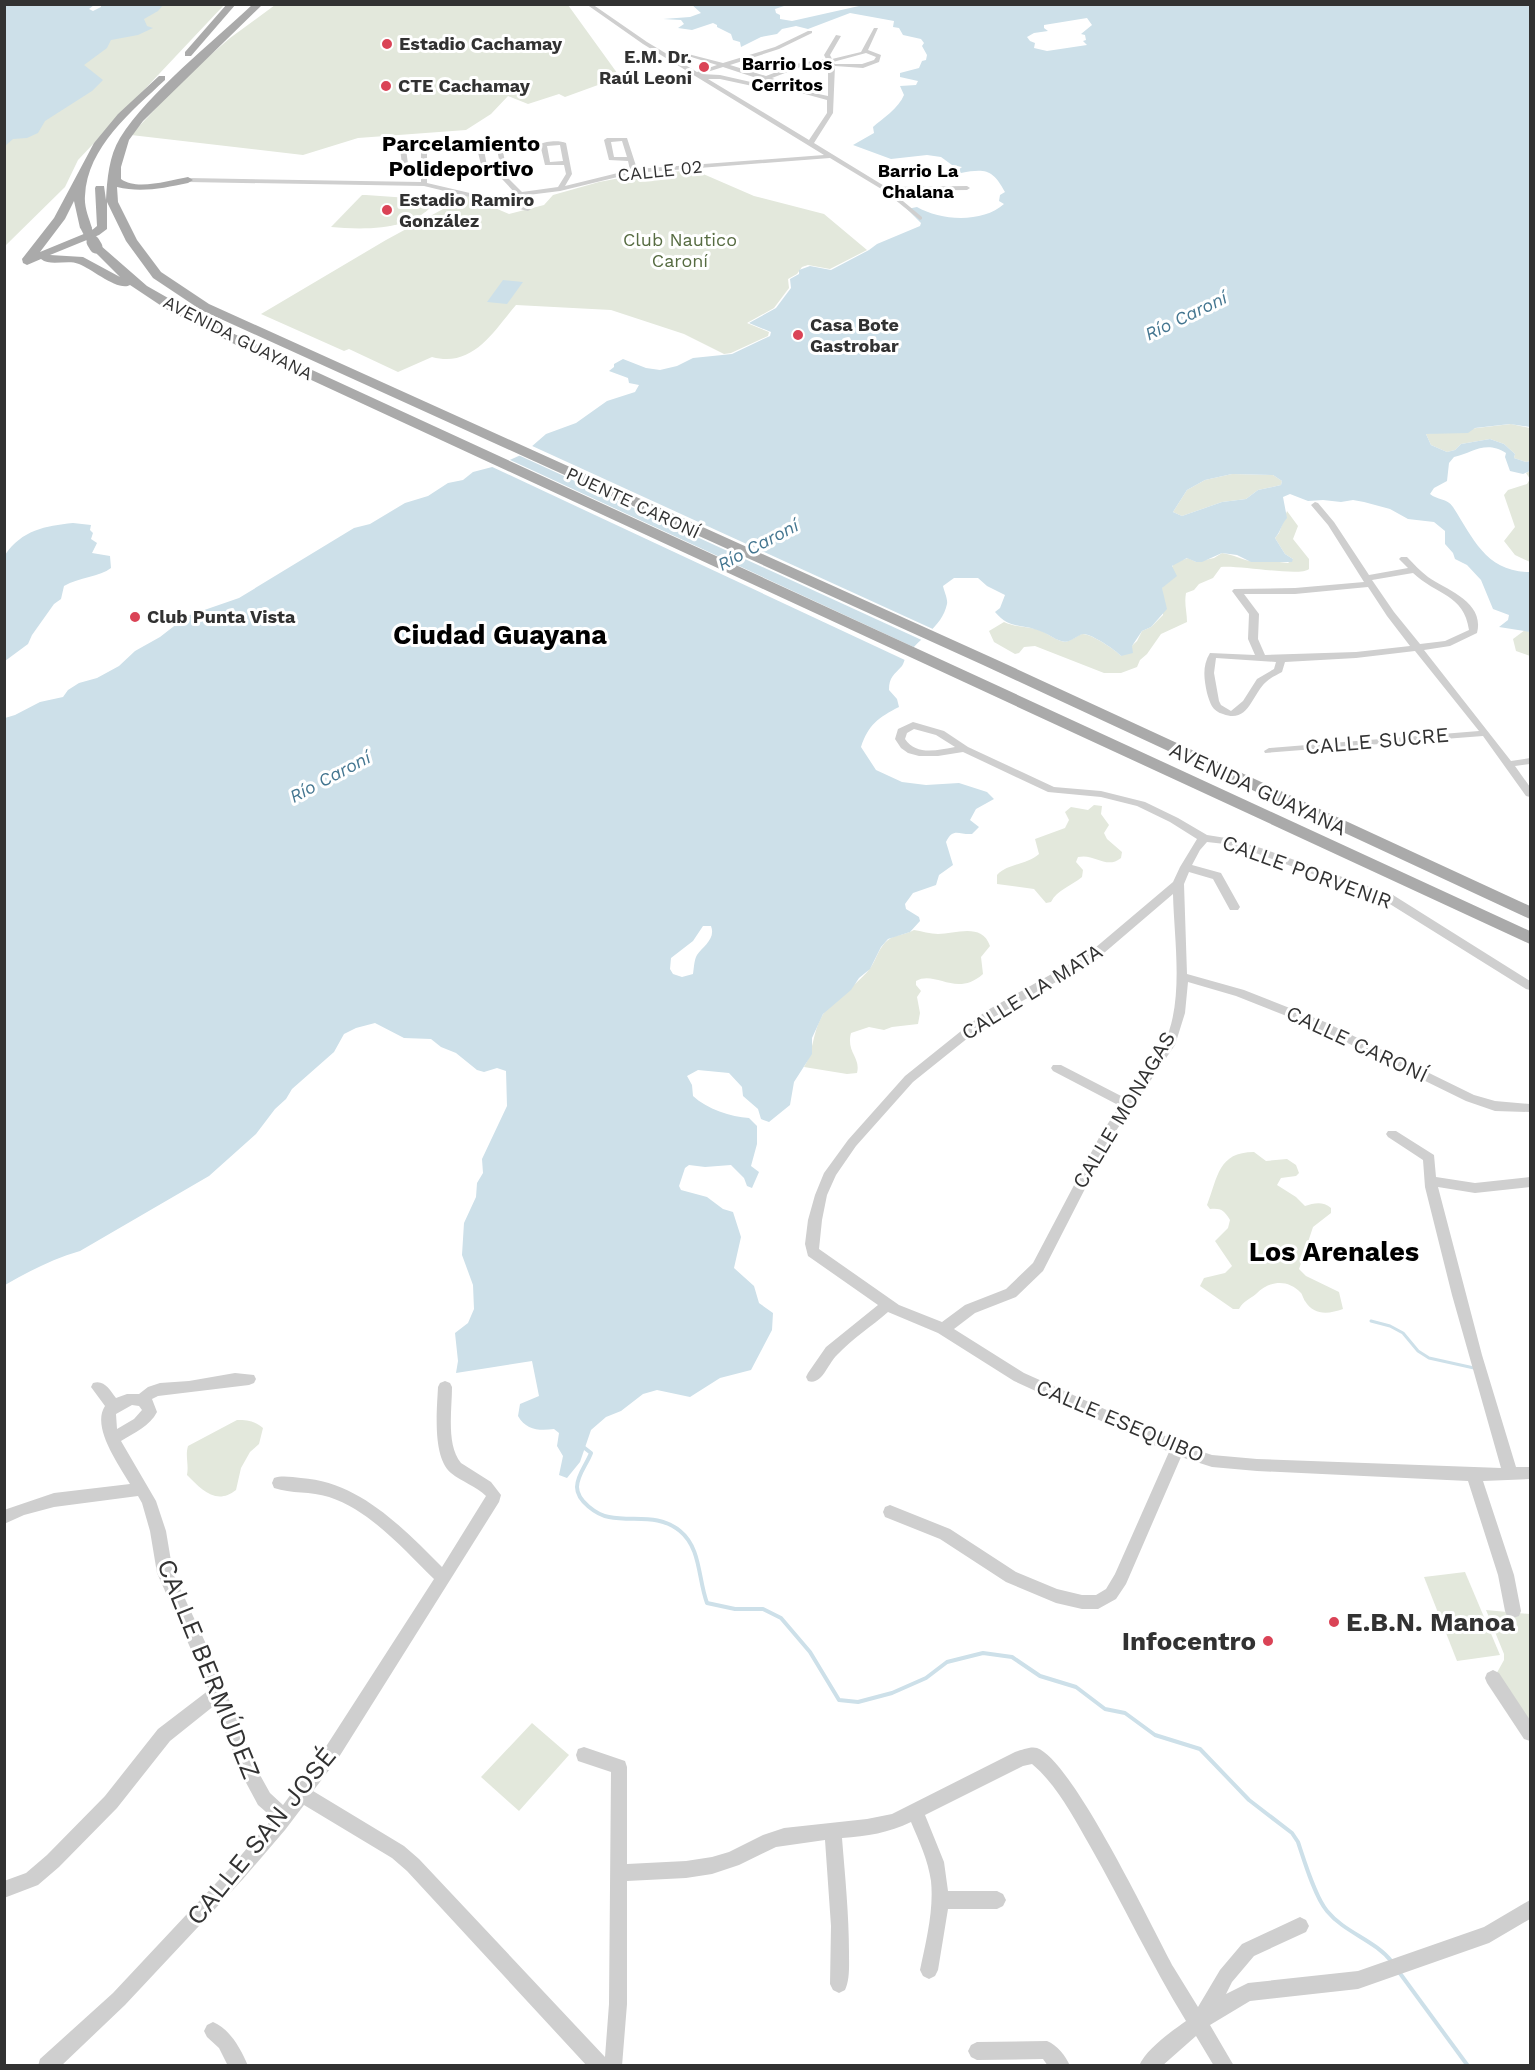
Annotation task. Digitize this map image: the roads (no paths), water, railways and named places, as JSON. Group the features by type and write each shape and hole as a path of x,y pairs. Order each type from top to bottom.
{"main road":[{"path":"180,61 232,4"},
{"name":"AVENIDA GUAYANA","path":"244,4 123,114 88,159 79,198 86,228 96,247 129,278 186,316 478,453"},
{"name":"AVENIDA GUAYANA","path":"259,4 139,119 124,140 112,177 112,202 132,241 157,275 205,307 503,440"},
{"path":"227,35 269,4"},
{"path":"27,261 95,233 103,227 100,187 106,166 124,140"},
{"path":"27,261 59,219 88,159"},
{"path":"116,168 116,180 122,186 137,187 187,182"},
{"path":"117,214 119,201 126,194 187,182"},
{"path":"27,261 67,257 79,259 152,295"},
{"name":"PUENTE CARONÍ","path":"503,440 989,662"},
{"name":"PUENTE CARONÍ","path":"478,453 967,680"},
{"name":"AVENIDA GUAYANA","path":"989,662 1530,913"},
{"name":"AVENIDA GUAYANA","path":"967,680 1530,938"}],"street":[{"path":"588,4 608,20 885,189 920,218"},
{"path":"866,51 868,40 876,29"},
{"path":"699,75 777,48 810,32"},
{"path":"811,143 830,113 831,63 827,55 838,36"},
{"path":"756,84 802,64 869,65 880,58 866,51 831,63"},
{"path":"690,55 807,93 830,98"},
{"path":"699,75 720,77 788,92 807,93"},
{"name":"CALLE 02","path":"490,198 560,189 634,171 831,156"},
{"path":"630,159 634,171"},
{"path":"560,189 570,174 566,163"},
{"path":"424,184 425,165"},
{"path":"503,167 505,179 521,195"},
{"path":"187,182 424,184 527,208 537,193"},
{"path":"885,189 967,188"},
{"path":"1315,505 1390,614 1486,733 1530,794"},
{"path":"1281,659 1279,670 1259,683 1249,702 1234,713 1223,711 1216,706 1211,690 1209,660 1216,655 1281,659 1356,655 1447,644 1474,631 1466,609 1454,593 1428,580 1404,559"},
{"path":"1261,658 1253,639 1254,614 1237,591 1295,591 1367,581 1415,570"},
{"path":"964,749 918,753 903,745 900,735 909,726 921,725 940,733 964,749 1052,790 1101,794 1141,804 1182,824 1204,838"},
{"name":"CALLE SUCRE","path":"1269,751 1486,733"},
{"path":"1509,764 1530,761"},
{"name":"CALLE MONAGAS","path":"943,1329 970,1309 1011,1293 1038,1267 1098,1148 1172,1039 1179,1014 1183,977 1178,885 1185,867 1204,838"},
{"name":"CALLE PORVENIR","path":"1204,838 1251,848 1389,898 1530,986"},
{"path":"1185,867 1217,876 1234,907"},
{"name":"CALLE LA MATA","path":"818,1256 812,1248 813,1234 826,1181 852,1143 909,1079 990,1014 1093,956 1178,885"},
{"name":"CALLE CARONÍ","path":"1183,977 1240,993 1321,1025 1470,1098 1495,1106 1530,1108"},
{"path":"1057,1068 1127,1104"},
{"path":"1392,1134 1429,1158 1430,1181 1460,1306 1511,1475"},
{"path":"1430,1181 1474,1188 1530,1182"},
{"name":"CALLE ESEQUIBO","path":"818,1256 860,1283 888,1305 943,1329 1019,1377 1177,1450 1212,1461 1473,1474 1530,1473"},
{"path":"813,1377 831,1351 888,1305"},
{"path":"142,1400 146,1395 157,1390 197,1386 219,1380 249,1379"},
{"path":"98,1387 111,1410 130,1398 142,1400 150,1408 146,1418 114,1438"},
{"name":"CALLE SAN JOSÉ","path":"47,2066 119,1999 237,1873 284,1817 333,1750 492,1502 494,1495 489,1488 453,1465 448,1458 445,1387"},
{"name":"CALLE BERMÚDEZ","path":"111,1410 114,1438 121,1456 143,1489 153,1511 165,1573 258,1789 284,1817"},
{"path":"890,1512 945,1534 995,1568 1030,1587 1069,1599 1098,1602 1111,1594 1121,1579 1177,1450"},
{"path":"1473,1474 1506,1575 1513,1611"},
{"path":"279,1483 317,1486 367,1509 398,1531 444,1579"},
{"path":"4,1517 22,1509 56,1500 143,1489"},
{"path":"1493,1678 1530,1733"},
{"path":"4,1890 32,1879 46,1867 111,1802 164,1735 218,1693"},
{"path":"584,1755 619,1767 618,2004 613,2066"},
{"path":"620,1873 710,1865 736,1858 774,1839 877,1827 916,1813 1022,1758 1029,1755 1039,1757 1054,1774 1107,1860 1171,1979 1225,2066"},
{"path":"302,1794 398,1852 413,1865 600,2066"},
{"path":"916,1813 937,1870 939,1900 929,1970"},
{"path":"833,1831 842,1941 839,1984"},
{"path":"939,1900 997,1900"},
{"path":"1148,2066 1199,2024 1232,2000 1248,1992 1358,1980 1386,1972 1489,1934 1530,1909"},
{"path":"1199,2024 1226,1976 1248,1950 1300,1926"},
{"path":"213,2031 225,2042 239,2066"},
{"path":"977,2051 1047,2050 1061,2066"}],"water":[{"name":"Río Caroní","path":"691,4 787,5 775,9 776,13 780,15 780,19 792,21 868,4 1530,5 1530,427 1510,424 1475,428 1468,433 1426,434 1431,445 1447,452 1455,450 1461,444 1490,439 1504,444 1515,454 1514,458 1530,461 1530,471 1523,474 1510,471 1505,457 1506,453 1499,449 1485,447 1454,457 1449,463 1447,481 1434,488 1430,494 1451,504 1482,551 1492,560 1502,566 1530,572 1530,632 1499,627 1508,620 1509,615 1493,609 1481,580 1467,565 1455,559 1445,544 1445,531 1434,522 1408,519 1390,509 1364,502 1353,500 1308,501 1290,494 1283,497 1287,518 1275,538 1285,554 1293,559 1292,562 1251,562 1237,555 1222,553 1202,562 1187,558 1172,566 1177,576 1162,588 1167,609 1151,627 1142,631 1132,646 1133,653 1121,656 1103,642 1086,634 1064,642 1043,632 1006,621 995,612 1000,608 1005,595 987,586 978,578 954,578 943,586 947,602 940,620 905,658 890,682 889,690 897,699 899,707 875,722 861,747 876,770 902,782 926,785 959,783 987,792 994,799 976,809 970,820 979,827 972,834 954,833 949,837 946,842 953,865 939,875 936,885 913,893 905,904 906,909 919,917 920,921 910,932 888,939 881,947 870,969 859,978 851,990 823,1014 812,1038 812,1054 794,1082 790,1105 769,1122 761,1119 758,1109 743,1096 742,1087 729,1073 698,1070 687,1076 692,1085 693,1096 699,1101 720,1111 749,1118 757,1126 757,1144 751,1166 759,1172 752,1188 747,1186 744,1178 731,1165 705,1167 689,1165 685,1168 679,1186 681,1190 707,1197 723,1209 733,1212 741,1237 734,1268 754,1286 759,1303 773,1313 772,1330 751,1370 720,1378 690,1397 657,1390 643,1394 621,1411 606,1417 591,1430 580,1462 567,1478 559,1475 563,1456 557,1446 559,1433 554,1429 543,1430 529,1427 518,1416 520,1404 539,1396 532,1361 456,1373 458,1361 455,1333 468,1323 474,1309 473,1285 462,1255 464,1223 476,1197 477,1183 483,1173 482,1159 507,1106 506,1071 497,1068 484,1072 477,1070 456,1053 441,1047 431,1039 404,1038 375,1023 344,1034 334,1052 292,1089 256,1134 209,1176 80,1251 41,1266 5,1285 5,718 40,702 63,697 68,690 79,683 97,678 119,666 135,651 160,637 187,616 239,598 354,528 370,524 405,503 428,496 448,483 463,480 473,472 496,466 523,454 546,434 576,423 607,401 635,392 639,385 629,383 628,378 609,371 614,364 623,359 646,368 660,370 677,366 693,358 732,354 770,336 771,332 749,323 776,308 791,288 790,279 799,274 799,270 810,266 831,270 877,244 920,226 921,223 907,209 917,207 938,215 962,218 985,214 1004,204 999,201 1000,195 1005,192 997,179 988,172 961,173 958,170 962,167 952,165 941,157 927,155 891,159 853,145 874,133 873,127 898,104 904,95 900,86 916,85 918,81 900,77 900,73 919,68 922,61 926,60 927,55 921,39 903,35 899,28 893,27 894,21 850,13 808,29 796,26 782,29 777,34 761,37 741,47 740,42 733,40 731,34 713,23 692,30 678,28 684,24 681,20 663,19 690,17 701,13","holes":["1087,18 1092,25 1081,34 1085,35 1086,40 1083,41 1087,45 1047,51 1034,48 1035,43 1027,37 1034,33 1048,31 1044,25","1232,474 1273,475 1282,481 1281,485 1258,490 1246,499 1222,502 1182,516 1173,512 1187,490 1205,480","703,926 711,926 712,935 696,957 693,974 682,977 673,974 670,969 671,958 693,941"]},
{"path":"4,5 94,5 89,9 93,11 101,5 163,5 158,11 144,19 147,26 153,28 138,35 111,40 107,48 84,65 103,80 92,91 45,121 38,133 27,138 13,139 5,146"},
{"path":"503,280 523,282 507,304 487,302"},
{"path":"73,523 91,525 90,530 93,533 91,539 97,543 92,553 110,556 111,568 64,586 61,599 54,604 28,644 5,661 5,555 19,540 35,531"}],"waterway":[{"path":"1371,1321 1390,1326 1403,1333 1418,1351 1429,1358 1474,1368"},
{"path":"582,1446 591,1453 577,1483 578,1492 584,1502 604,1516 654,1520 672,1525 680,1531 692,1546 707,1603 735,1609 763,1609 781,1618 810,1652 839,1700 858,1702 892,1693 926,1678 947,1662 983,1653 1012,1657 1040,1676 1076,1687 1105,1709 1125,1713 1155,1735 1200,1749 1249,1800 1292,1833 1298,1842 1314,1888 1334,1919 1377,1948 1392,1962"},
{"path":"1399,1972 1468,2066"}],"place":[{"name":"Estadio Cachamay","path":"387,44"},
{"name":"E.M. Dr. Raúl Leoni","path":"704,67"},
{"name":"CTE Cachamay","path":"386,86"},
{"name":"Estadio Ramiro González","path":"387,210"},
{"name":"Casa Bote Gastrobar","path":"798,335"},
{"name":"Club Punta Vista","path":"135,617"},
{"name":"E.B.N. Manoa","path":"1334,1622"},
{"name":"Infocentro","path":"1268,1641"}],"district":[{"name":"Barrio Los Cerritos","path":"787,74"},
{"name":"Parcelamiento Polideportivo","path":"461,156"},
{"name":"Barrio La Chalana","path":"918,181"},
{"name":"Ciudad Guayana","path":"500,635"},
{"name":"Los Arenales","path":"1334,1252"}],"park label":[{"name":"Club Nautico Caroní","path":"680,250"}]}
